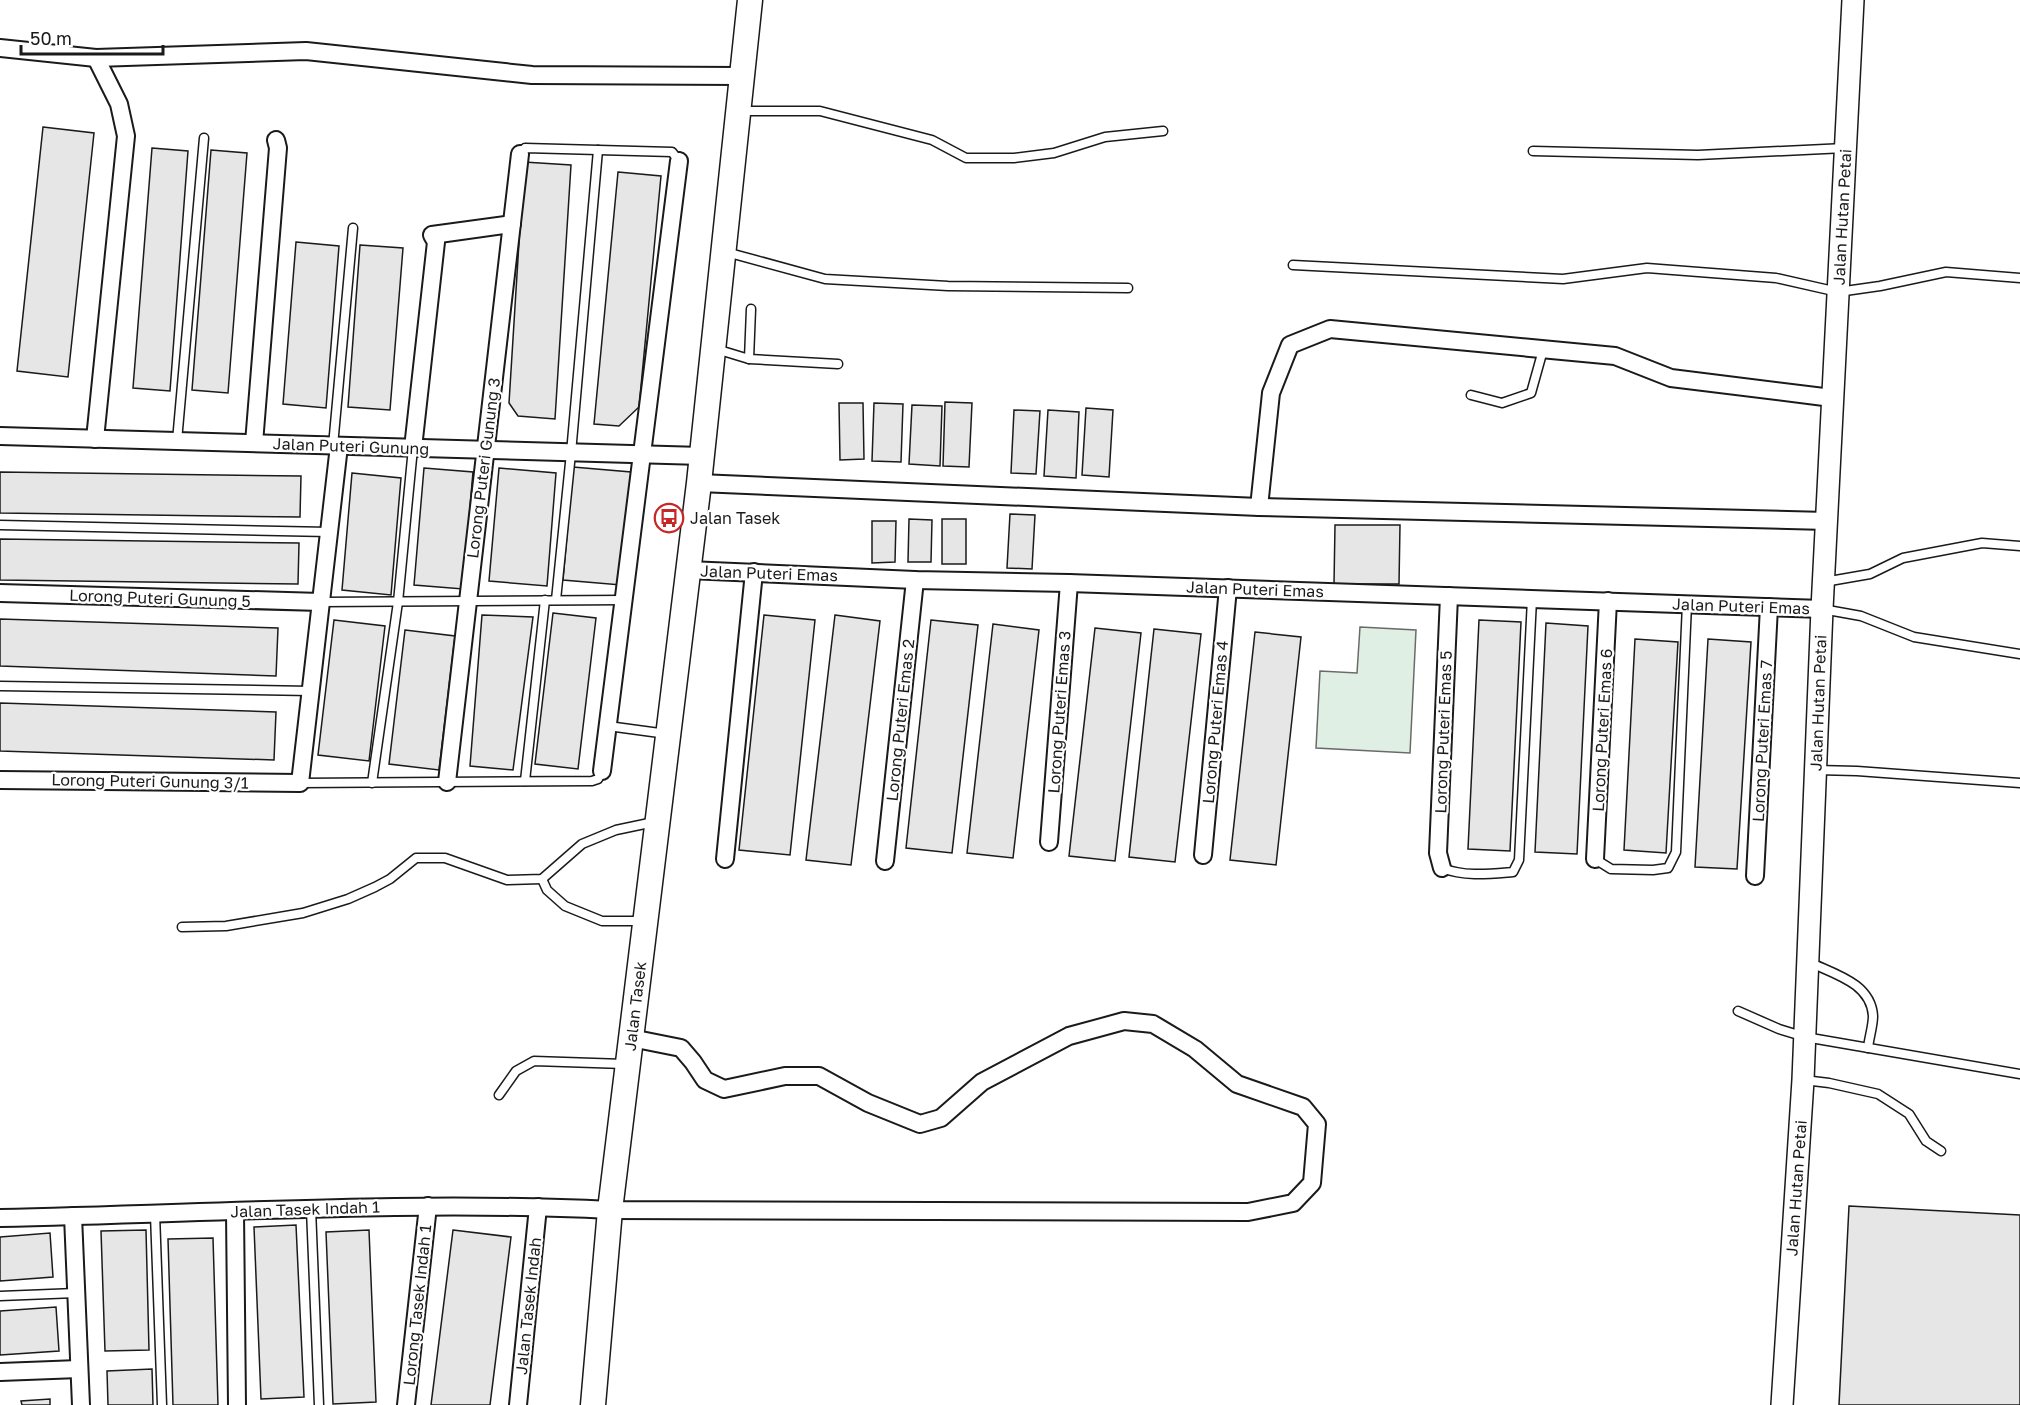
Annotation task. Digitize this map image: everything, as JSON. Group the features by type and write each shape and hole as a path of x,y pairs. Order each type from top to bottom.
{"main road":[{"name":"Jalan Tasek","path":"593,1405 610,1210 699,483 740,76 750,0"}],"street":[{"name":"Jalan Hutan Petai","path":"1782,1405 1809,962 1823,582 1853,0"},
{"path":"0,48 96,58 306,51 532,75 740,76"},
{"path":"95,439 126,136 119,104 96,58"},
{"path":"254,444 277,158 276,140"},
{"name":"Lorong Puteri Gunung 3","path":"447,782 520,154"},
{"path":"602,771 679,161"},
{"path":"413,448 436,242 432,235 512,224"},
{"path":"1259,507 1271,393 1290,345 1330,329 1615,356 1671,378 1832,398"},
{"name":"Jalan Puteri Gunung","path":"0,436 702,456"},
{"path":"300,783 329,532 336,446"},
{"path":"699,483 1259,507 1827,521"},
{"name":"Jalan Puteri Emas","path":"688,570 915,580 1228,588 1822,609"},
{"path":"725,859 754,572"},
{"name":"Lorong Puteri Emas 2","path":"885,861 915,580"},
{"name":"Lorong Puteri Emas 3","path":"1049,842 1069,583"},
{"name":"Lorong Puteri Emas 4","path":"1203,855 1228,588"},
{"name":"Lorong Puteri Gunung 5","path":"0,593 321,602"},
{"name":"Lorong Puteri Emas 5","path":"1442,868 1438,853 1449,596"},
{"name":"Lorong Puteri Emas 6","path":"1595,859 1608,601"},
{"name":"Lorong Puteri Emas 7","path":"1755,876 1769,607"},
{"name":"Lorong Puteri Gunung 3/1","path":"0,780 300,783"},
{"name":"Jalan Tasek Indah 1","path":"0,1218 428,1206 610,1210 1248,1212 1293,1203 1312,1183 1317,1124 1303,1107 1237,1084 1196,1049 1153,1024 1124,1021 1070,1036 982,1082 941,1118 920,1124 868,1103 819,1076 785,1076 723,1089 705,1080 681,1048 631,1038"},
{"name":"Lorong Tasek Indah 1","path":"406,1405 428,1206"},
{"name":"Jalan Tasek Indah","path":"518,1405 538,1207"},
{"path":"235,1212 237,1405"},
{"path":"73,1216 81,1405"},
{"path":"0,1372 79,1369"}],"lane":[{"path":"737,111 820,111 932,140 966,158 1014,158 1054,153 1105,137 1163,131"},
{"path":"177,441 204,138"},
{"path":"520,154 525,148 672,152 679,161"},
{"path":"1533,151 1698,155 1845,148"},
{"path":"556,600 598,150"},
{"path":"336,446 353,228"},
{"path":"723,251 825,279 948,286 1128,288"},
{"path":"1293,265 1563,279 1647,268 1776,278 1838,292 1946,272 2020,278"},
{"path":"749,359 751,309"},
{"path":"713,348 749,359 838,364"},
{"path":"1471,395 1502,403 1531,393 1543,350"},
{"path":"372,783 398,602 413,448"},
{"path":"0,525 329,532"},
{"path":"1823,582 1870,574 1904,558 1982,543 2020,546"},
{"path":"1442,868 1455,873 1513,872 1519,860 1532,599"},
{"path":"525,782 545,600"},
{"path":"321,602 624,600"},
{"path":"1595,859 1611,869 1653,870 1668,868 1676,852 1687,604"},
{"path":"1822,609 1861,616 1914,637 2020,654"},
{"path":"0,686 311,691"},
{"path":"608,726 668,734"},
{"path":"1816,770 2020,783"},
{"path":"300,783 592,781 598,779 602,771"},
{"path":"182,927 226,926 303,913 348,899 375,887 390,879 416,858 445,858 507,880 542,879 582,844 616,830 657,822"},
{"path":"542,879 547,890 565,906 602,921 646,921"},
{"path":"1809,962 1851,981 1868,995 1873,1016 1868,1048"},
{"path":"1738,1011 1779,1029 1805,1037 2020,1074"},
{"path":"499,1095 516,1071 534,1061 628,1064"},
{"path":"1803,1080 1829,1083 1878,1094 1909,1114 1926,1141 1941,1151"},
{"path":"311,1209 319,1405"},
{"path":"155,1214 162,1405"},
{"path":"0,1296 76,1293"}],"green space":[{"path":"1360,627 1416,630 1410,753 1316,748 1320,671 1357,673"}],"building":[{"path":"43,127 94,133 68,377 17,371"},
{"path":"152,148 188,151 170,391 133,388"},
{"path":"211,150 247,153 228,393 192,390"},
{"path":"524,162 571,165 555,419 518,416 509,403"},
{"path":"618,172 661,176 639,407 619,426 594,424"},
{"path":"296,242 339,246 326,408 283,404"},
{"path":"360,245 403,248 390,410 348,407"},
{"path":"945,402 972,403 969,467 943,466"},
{"path":"839,403 863,403 864,459 840,460"},
{"path":"874,403 903,404 901,462 872,461"},
{"path":"912,405 942,406 940,466 909,464"},
{"path":"1086,408 1113,410 1109,477 1082,475"},
{"path":"1014,410 1040,411 1036,474 1011,473"},
{"path":"1048,410 1079,412 1076,478 1044,476"},
{"path":"573,467 631,472 621,585 563,580"},
{"path":"424,468 473,472 463,589 414,585"},
{"path":"499,468 556,473 547,586 489,581"},
{"path":"0,472 301,476 300,517 0,513"},
{"path":"352,473 401,478 391,595 342,590"},
{"path":"1010,514 1035,515 1032,569 1007,568"},
{"path":"909,519 932,520 931,562 908,562"},
{"path":"942,519 966,519 966,564 942,564"},
{"path":"872,521 896,521 895,562 872,563"},
{"path":"1335,525 1400,525 1399,584 1334,584"},
{"path":"0,539 299,543 298,584 0,580"},
{"path":"553,613 596,618 578,769 535,764"},
{"path":"482,615 533,617 513,770 470,766"},
{"path":"764,615 815,620 790,855 739,850"},
{"path":"835,615 880,621 851,865 806,860"},
{"path":"0,619 278,628 276,676 0,666"},
{"path":"334,620 385,626 369,761 318,755"},
{"path":"931,620 978,625 952,853 906,848"},
{"path":"1479,620 1521,622 1510,851 1468,849"},
{"path":"1546,623 1588,626 1577,854 1535,852"},
{"path":"993,624 1039,630 1013,858 967,853"},
{"path":"1095,628 1141,633 1115,861 1069,856"},
{"path":"1154,629 1201,634 1175,862 1129,857"},
{"path":"405,630 455,636 439,770 389,764"},
{"path":"1255,632 1301,637 1276,865 1230,860"},
{"path":"1635,639 1678,642 1666,853 1624,850"},
{"path":"1708,639 1751,642 1737,869 1695,867"},
{"path":"0,703 276,712 274,760 0,751"},
{"path":"1849,1206 2020,1215 2020,1405 1839,1405"},
{"path":"296,1225 304,1397 261,1399 254,1227"},
{"path":"146,1230 149,1350 105,1351 101,1231"},
{"path":"369,1230 376,1402 333,1404 326,1232"},
{"path":"453,1230 511,1237 490,1405 431,1405"},
{"path":"50,1233 53,1277 0,1281 0,1237"},
{"path":"213,1238 218,1405 173,1405 168,1239"},
{"path":"56,1307 59,1351 0,1355 0,1311"},
{"path":"152,1369 153,1405 108,1405 107,1371"},
{"path":"50,1399 50,1405 22,1405 21,1401"}],"place":[{"name":"Jalan Tasek","path":"669,518"}]}
